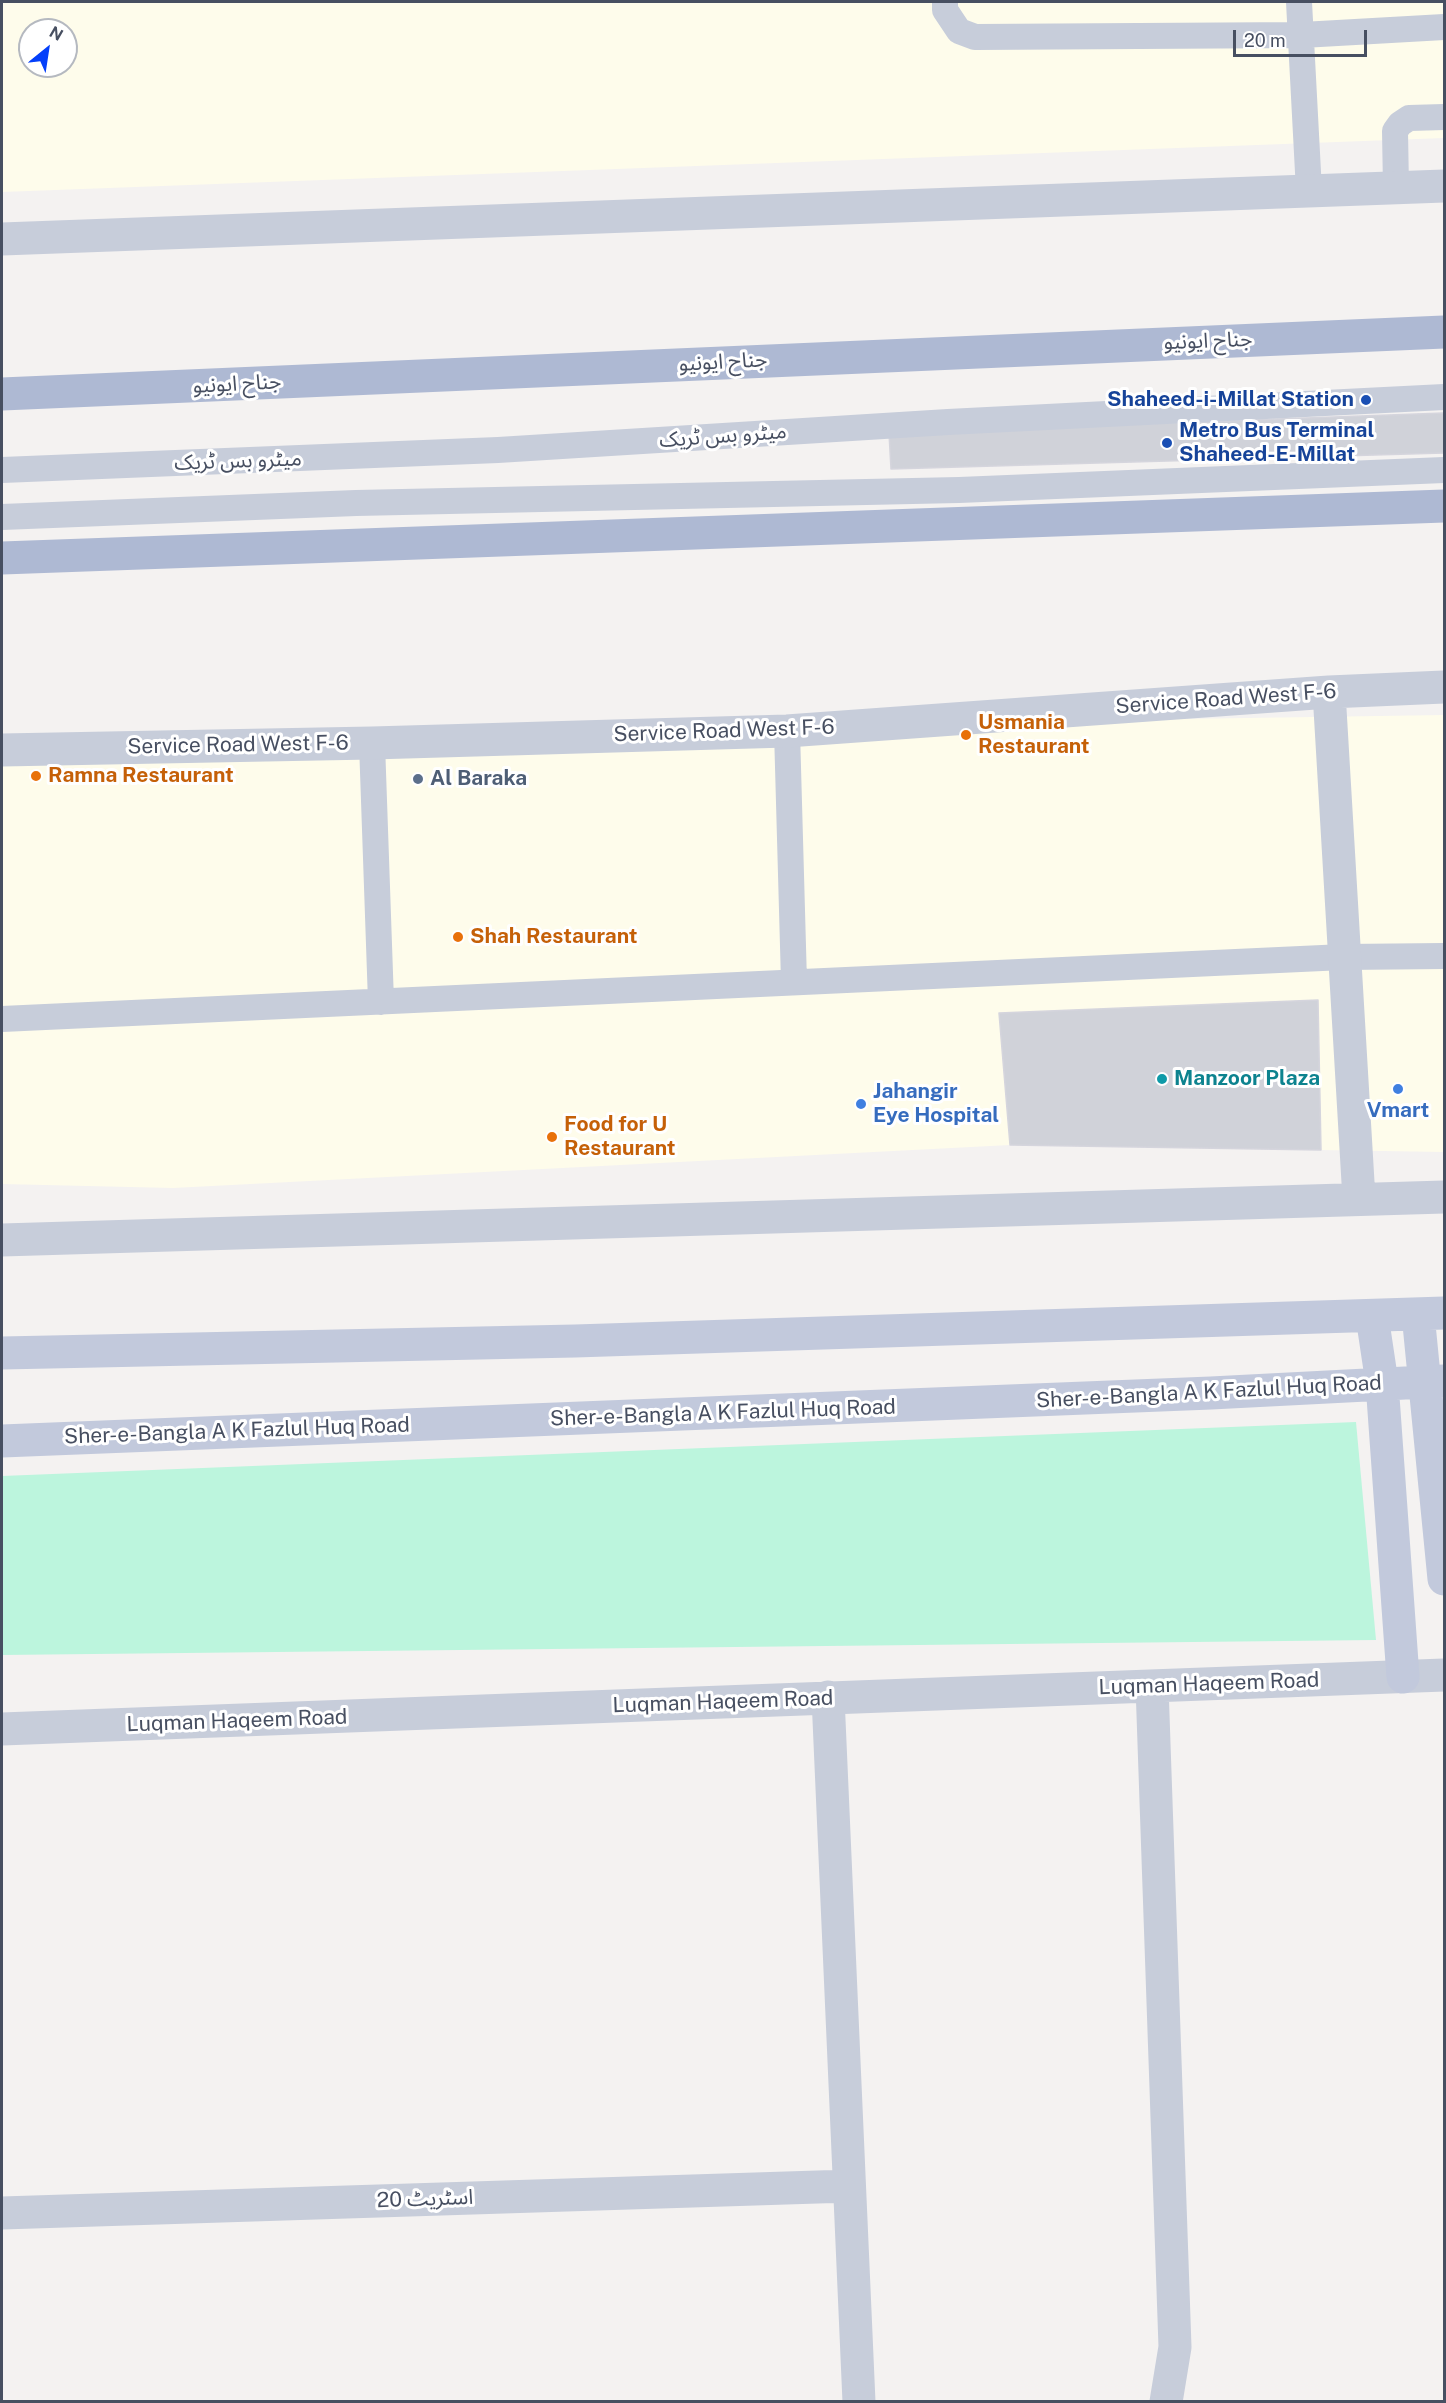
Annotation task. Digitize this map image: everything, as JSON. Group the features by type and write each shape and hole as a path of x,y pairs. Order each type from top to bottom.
{"main road":[{"name":"جناح ایونیو","path":"2,394 1444,332"},
{"path":"2,558 1444,506"},
{"path":"2,1353 587,1341 1431,1314 1444,1579"},
{"path":"1372,1316 1382,1383 1403,1677"},
{"name":"Sher-e-Bangla A K Fazlul Huq Road","path":"2,1441 1211,1394 1382,1383 1435,1382"}],"street":[{"path":"2,238 1444,186"},
{"name":"Service Road West F-6","path":"2,750 372,743 787,730 1329,692 1444,687"},
{"path":"1329,692 1359,1199"},
{"path":"2,1240 1444,1197"},
{"name":"Luqman Haqeem Road","path":"2,1729 1444,1675"},
{"path":"1152,1686 1175,2347 1166,2402"},
{"path":"828,1697 859,2402"},
{"name":"اسٹریٹ 20","path":"2,2213 849,2186"}],"lane":[{"path":"945,2 945,10 959,31 975,37 1302,35 1444,27"},
{"path":"1299,2 1309,191"},
{"path":"1396,188 1395,131 1409,118 1444,117"},
{"name":"میٹرو بس ٹریک","path":"2,470 498,450 948,422 1444,397"},
{"path":"2,517 356,503 959,490 1444,470"},
{"path":"787,730 794,982"},
{"path":"372,743 381,1002"},
{"path":"2,1019 1344,957 1444,956"}],"shaded area":[{"path":"2,2 1444,2 1444,138 2,192"},
{"path":"1444,715 1444,1152 1010,1145 173,1188 2,1184 2,737"}],"green space":[{"path":"1356,1422 1376,1640 2,1655 2,1476"}],"building":[{"name":"Metro Bus Terminal Shaheed-E-Millat","path":"1444,413 1444,453 891,469 889,433"},
{"name":"Manzoor Plaza","path":"1318,1000 1321,1150 1010,1145 999,1013"}],"place":[{"name":"Shaheed-i-Millat Station","path":"1366,400"},
{"name":"Metro Bus Terminal Shaheed-E-Millat","path":"1167,443"},
{"name":"Usmania Restaurant","path":"966,735"},
{"name":"Ramna Restaurant","path":"36,776"},
{"name":"Al Baraka","path":"418,779"},
{"name":"Shah Restaurant","path":"458,937"},
{"name":"Manzoor Plaza","path":"1162,1079"},
{"name":"Vmart","path":"1398,1089"},
{"name":"Jahangir Eye Hospital","path":"861,1104"},
{"name":"Food for U Restaurant","path":"552,1137"}]}
